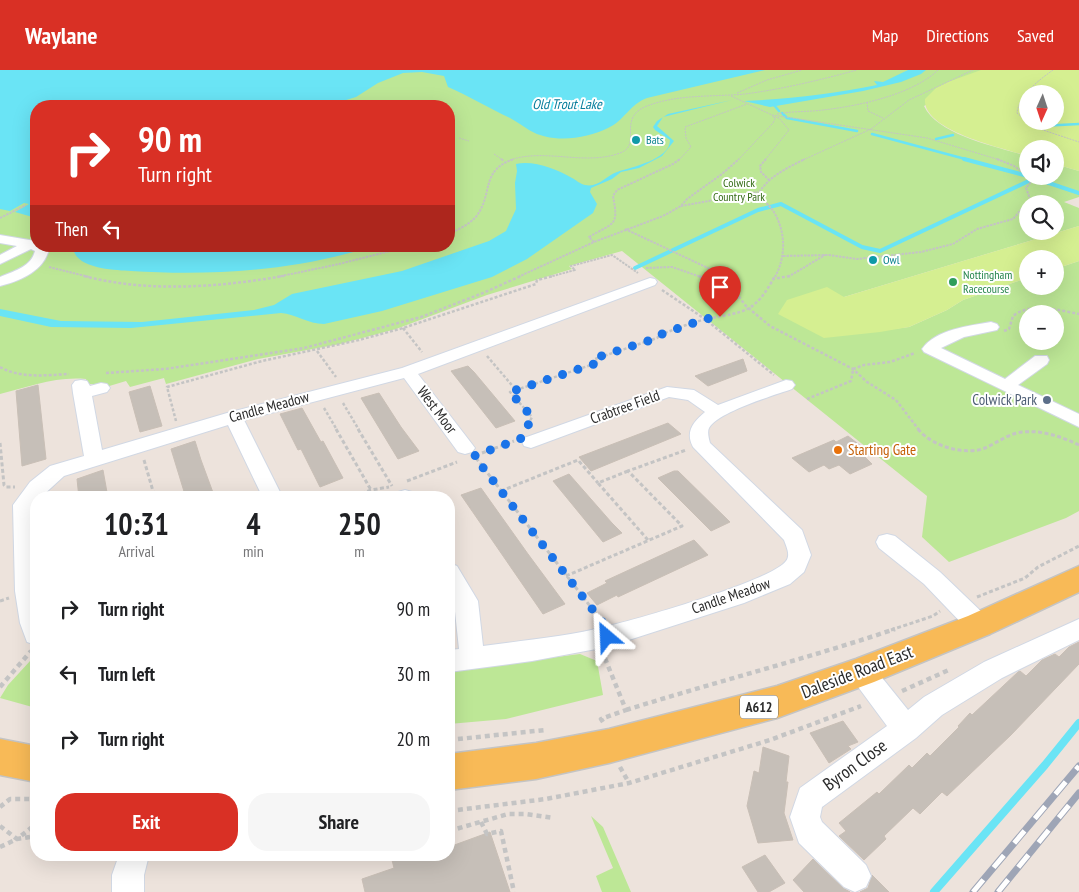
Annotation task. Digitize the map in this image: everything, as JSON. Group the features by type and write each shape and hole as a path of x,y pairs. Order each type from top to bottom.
{"main road":[{"name":"Daleside Road East","path":"455,771 536,761 609,746 777,702 862,672 979,625 1054,592 1079,578"},
{"path":"0,757 30,763"}],"street":[{"path":"0,239 30,244"},
{"path":"0,260 30,244"},
{"path":"0,282 35,265 41,259 42,252"},
{"name":"Candle Meadow","path":"34,491 58,471 94,458 316,394 408,372 478,347 643,277"},
{"path":"994,330 954,336 936,342 930,349 1079,421"},
{"path":"1006,386 1041,360"},
{"name":"West Moor","path":"408,372 465,454"},
{"path":"94,458 78,384 102,380"},
{"path":"703,447 700,442 700,428 702,423 716,412 786,385"},
{"name":"Crabtree Field","path":"526,436 667,392 687,392 696,396 716,412"},
{"path":"233,417 270,491"},
{"name":"Candle Meadow","path":"460,659 603,638 744,594 782,578 796,566 800,555 794,536 703,447"},
{"name":"Candle Meadow","path":"30,496 23,505 30,606"},
{"path":"887,542 932,578 979,625"},
{"path":"455,582 466,601 460,659"},
{"name":"Byron Close","path":"855,876 810,832 805,816 810,798 906,729 933,706 993,670 1079,629"},
{"path":"862,672 892,694 906,729"},
{"path":"128,892 128,875 132,861"}],"path":[{"path":"735,94 767,80 802,70"},
{"path":"455,231 476,217 491,174 506,161 528,158 592,157 622,152 628,149 630,140 629,122 638,110 688,98 730,95 819,80 857,70"},
{"path":"773,115 835,109 867,102 908,88 935,76 938,70"},
{"path":"681,206 758,192 760,188 780,171 871,128 907,101 973,70"},
{"path":"1053,70 1018,103 1017,113 1034,127 1079,142"},
{"path":"902,86 908,88"},
{"path":"734,98 735,94"},
{"path":"730,95 779,118 789,130 760,166 761,172 769,180"},
{"path":"867,102 868,111 883,118"},
{"path":"594,242 589,237 615,221 617,215 613,196 617,190 680,160 688,148 692,147 686,138 685,126 748,104"},
{"path":"773,115 871,128 927,138 962,150 990,156 1019,170"},
{"path":"102,380 304,348 421,318 483,293 624,229 663,216 681,206 749,150 773,123 773,115"},
{"path":"459,138 469,141"},
{"path":"494,154 504,161"},
{"path":"783,256 825,255 857,259 921,252 953,244 977,230 1013,219 1030,199 1026,188 1028,185"},
{"path":"615,683 603,638 603,623 474,456 526,436 532,417 510,392 597,363 595,358 657,338 662,334 705,319 734,315 750,308 764,296 780,267 785,244 774,212 760,198 758,192"},
{"path":"0,218 26,205"},
{"path":"624,229 708,268 733,289 740,300"},
{"path":"35,265 68,270 103,281 121,284 211,285 293,274 385,252"},
{"path":"180,434 166,387 249,364 317,350 403,328 536,284 536,280 574,270 571,266 612,255 705,319 786,385"},
{"path":"772,279 788,278 825,255"},
{"path":"643,277 648,267 661,266 683,269 698,274 740,300 776,329 853,369 867,382 896,400 921,433 938,443 961,451 983,450 1006,437 1023,432 1056,435 1079,445"},
{"path":"994,330 1009,329 1012,316 1018,312 1051,308 1079,314"},
{"path":"403,328 430,364"},
{"path":"478,347 516,390"},
{"path":"853,369 864,364 890,362 930,349"},
{"path":"317,350 399,491"},
{"path":"245,357 249,364"},
{"path":"0,367 5,371 78,384"},
{"path":"806,399 830,392 851,381 853,369"},
{"path":"316,394 371,490 378,491"},
{"path":"0,443 4,486 37,487"},
{"path":"139,446 153,491"},
{"path":"598,483 689,448 703,447"},
{"path":"406,491 465,454"},
{"path":"501,491 578,460 648,540"},
{"path":"566,576 682,526 628,471"},
{"path":"626,710 715,682 828,652 933,616 955,601 969,600 1026,578 1038,567 1079,546"},
{"path":"0,687 30,652"},
{"path":"455,810 546,799 628,783 770,740 892,694"},
{"path":"592,721 602,718"},
{"path":"455,739 554,729"},
{"path":"0,807 10,799 30,799"},
{"path":"455,829 508,814 526,814 554,818"},
{"path":"481,822 487,834 501,830 502,832 514,892"},
{"path":"0,826 17,839 30,837"},
{"path":"0,847 17,839 30,829"}],"green space":[{"name":"Colwick Country Park","path":"0,70 983,70 924,106 931,116 955,133 1019,154 1019,185 1064,185 1064,167 1079,171 1079,197 1064,202 1064,195 1019,195 1019,240 1033,240 844,297 854,334 909,327 947,310 963,300 1019,281 1019,295 1064,295 1064,266 1079,261 1079,511 1066,518 949,562 922,537 927,496 622,251 569,266 572,269 487,295 396,329 340,344 258,359 166,384 164,378 130,387 126,381 106,387 104,384 87,384 86,379 64,379 0,394"},
{"path":"981,70 1079,70 1079,171 1064,167 1064,140 1019,140 1019,154 984,143 950,129 936,120 928,110 925,99 936,88"},
{"name":"Colwick Country Park","path":"1064,202 1079,208 1079,226 1064,231"},
{"name":"Nottingham Racecourse","path":"1079,226 1079,261 1064,266 1064,250 1019,250 1019,281 963,300 947,310 909,327 824,338 778,314 787,300 827,287 844,297 1033,240 1064,240 1064,231"},
{"path":"580,654 597,661 603,695 506,719 455,723 455,670"},
{"path":"30,661 30,706 0,698 8,685"},
{"path":"591,816 603,827 631,892 602,892 596,876 613,868"}],"water":[{"name":"Old Trout Lake","path":"0,70 765,70 647,98 636,104 614,125 590,135 569,138 548,137 529,130 510,118 448,87 444,76 422,72 403,73 378,83 356,97 346,100 30,100 30,216 15,212 29,204 24,203 10,211 0,209"},
{"path":"908,70 926,70 901,82 863,91 770,107 744,101 811,96 877,85 874,81 883,82"},
{"path":"732,100 663,117 668,114"},
{"path":"663,117 657,126 674,141 662,156 639,168 621,172 612,179 591,188 590,192 597,204 593,213 527,259 492,277 382,311 324,324 281,313 131,328 51,327 0,316 0,309 61,321 142,322 254,310 274,305 292,294 402,271 489,241 506,231 516,209 516,164 530,163 545,166 583,184 594,185 617,172 649,162 664,153 670,140 653,127"},
{"path":"74,252 352,252 314,261 254,270 192,273 106,269 87,264"}],"building":[{"path":"743,359 747,371 708,386 695,376"},
{"path":"468,366 515,421 496,428 451,371"},
{"path":"38,385 46,459 22,466 16,391"},
{"path":"150,386 162,426 140,432 129,392"},
{"path":"379,393 419,451 398,459 361,398"},
{"path":"302,408 343,478 320,487 301,449 298,450 280,414"},
{"path":"668,423 681,434 591,471 579,457"},
{"name":"Starting Gate","path":"848,436 871,454 864,456 872,464 850,474 839,465 829,469 824,465 809,472 792,458 834,440 836,442"},
{"path":"195,441 212,491 184,491 171,449"},
{"path":"103,470 107,491 78,491 77,479"},
{"path":"678,471 730,522 711,531 658,478"},
{"path":"569,474 622,533 603,542 553,481"},
{"path":"481,488 565,604 543,614 461,495"},
{"path":"694,540 708,555 597,605 587,593 607,583 605,581"},
{"path":"1079,642 1079,664 1011,735 947,796 942,792 920,814 913,808 884,836 886,839 864,860 839,836 846,831 839,823 877,792 879,794 909,765 912,768 927,753 930,756 970,713 972,715 1018,672 1020,671 1026,676 1042,660 1055,654 1059,657 1069,647"},
{"path":"843,721 858,742 848,746 851,749 829,763 810,733"},
{"path":"763,747 789,756 784,813 793,840 758,843 747,806 754,771 759,773"},
{"path":"490,832 510,892 365,892 362,879 394,868 392,861 455,861 455,845"},
{"path":"765,855 785,883 769,892 758,892 742,867"},
{"path":"813,859 843,888 850,892 804,892 793,880"},
{"path":"872,875 889,892 860,892 868,888"}],"waterway":[{"path":"774,105 779,111"},
{"path":"782,113 787,118 857,131"},
{"path":"1064,125 1079,124"},
{"path":"872,134 969,160"},
{"path":"936,139 953,135"},
{"path":"964,159 1019,174"},
{"path":"635,268 758,210 781,204 862,247 880,251 1020,185"},
{"path":"1055,185 1079,193"},
{"path":"934,892 1045,765 1079,723"}],"railway":[{"path":"973,892 1079,766"},
{"path":"998,892 1079,793"}],"place":[{"name":"Bats","path":"636,140"},
{"name":"Owl","path":"873,260"},
{"name":"Nottingham Racecourse","path":"953,282"},
{"name":"Colwick Park","path":"1047,400"},
{"name":"Starting Gate","path":"838,450"}],"route":[{"path":"607,637 603,623 474,456 522,438 532,417 510,392 597,363 595,358 657,338 662,334 705,319 720,317"}]}
